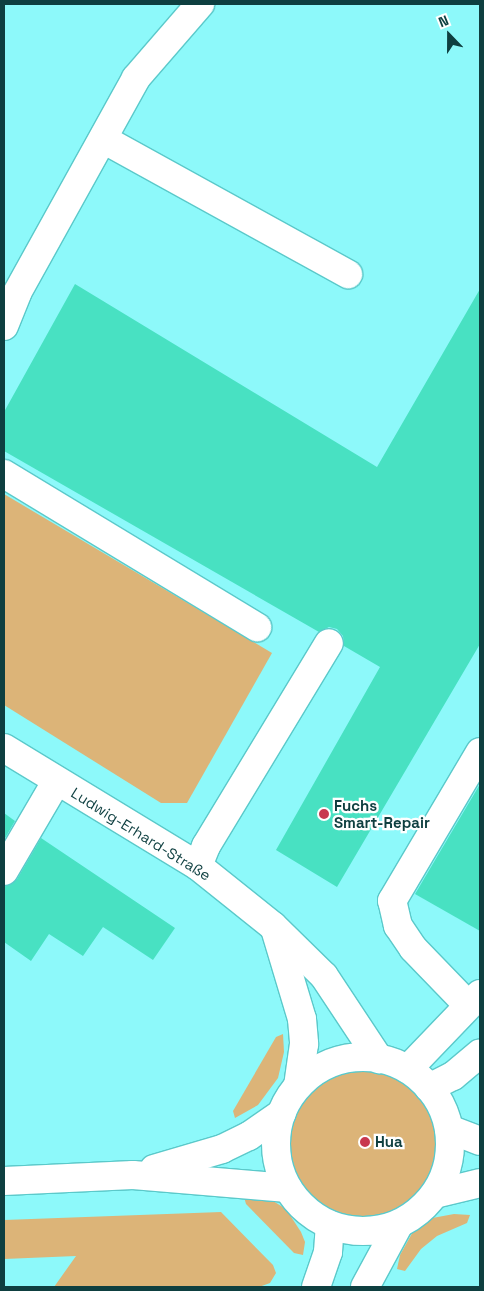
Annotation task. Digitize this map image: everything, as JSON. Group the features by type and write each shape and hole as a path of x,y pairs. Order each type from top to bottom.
{"street":[{"path":"4,326 17,293 136,78 200,4"},
{"path":"103,139 348,274"},
{"path":"4,474 257,628"},
{"path":"198,866 206,846 329,643"},
{"name":"Ludwig-Erhard-Straße","path":"4,748 56,782 198,866 273,926 324,976 379,1059"},
{"path":"408,1070 474,1000 413,948 398,926 392,901 480,752"},
{"path":"4,870 56,782"},
{"path":"273,926 302,1018 304,1044 298,1086 282,1113 276,1151 287,1188 298,1203 330,1225 364,1231 399,1224 419,1211 435,1194 448,1162 449,1129 442,1107 429,1088 408,1070 379,1059 335,1062 298,1086"},
{"path":"429,1088 454,1076 480,1053"},
{"path":"133,1175 222,1149 249,1136 282,1113"},
{"path":"449,1129 480,1141"},
{"path":"4,1181 133,1175 287,1188"},
{"path":"435,1194 480,1183"},
{"path":"365,1287 399,1224"},
{"path":"316,1287 328,1252 330,1225"}],"shaded area":[{"path":"4,494 272,653 187,803 161,803 4,705"},
{"path":"283,1034 284,1052 278,1078 258,1105 235,1118 233,1111 276,1037"},
{"path":"364,1069 392,1074 405,1081 416,1091 426,1102 433,1115 438,1143 433,1171 426,1184 416,1195 405,1205 392,1212 364,1217 336,1212 323,1205 312,1195 302,1184 295,1171 290,1143 295,1115 302,1102 312,1091 323,1081 336,1074"},
{"path":"244,1197 273,1201 286,1209 301,1232 305,1242 303,1255 294,1253 246,1204"},
{"path":"221,1212 273,1265 276,1273 270,1283 259,1287 54,1287 76,1256 4,1259 4,1220"},
{"path":"454,1214 470,1215 467,1223 437,1236 421,1249 405,1271 397,1269 400,1255 415,1228 427,1219"}],"building":[{"path":"75,284 377,467 480,289 480,644 337,887 276,850 380,667 344,646 343,636 337,629 329,627 319,632 4,451 4,412"},
{"path":"480,784 480,931 415,894"},
{"path":"4,813 15,821 4,840"},
{"path":"41,838 175,928 153,960 103,927 83,956 49,934 31,961 4,942 4,887 17,879"}],"place":[{"name":"Fuchs Smart-Repair","path":"324,814"},
{"name":"Hua","path":"365,1142"}]}
